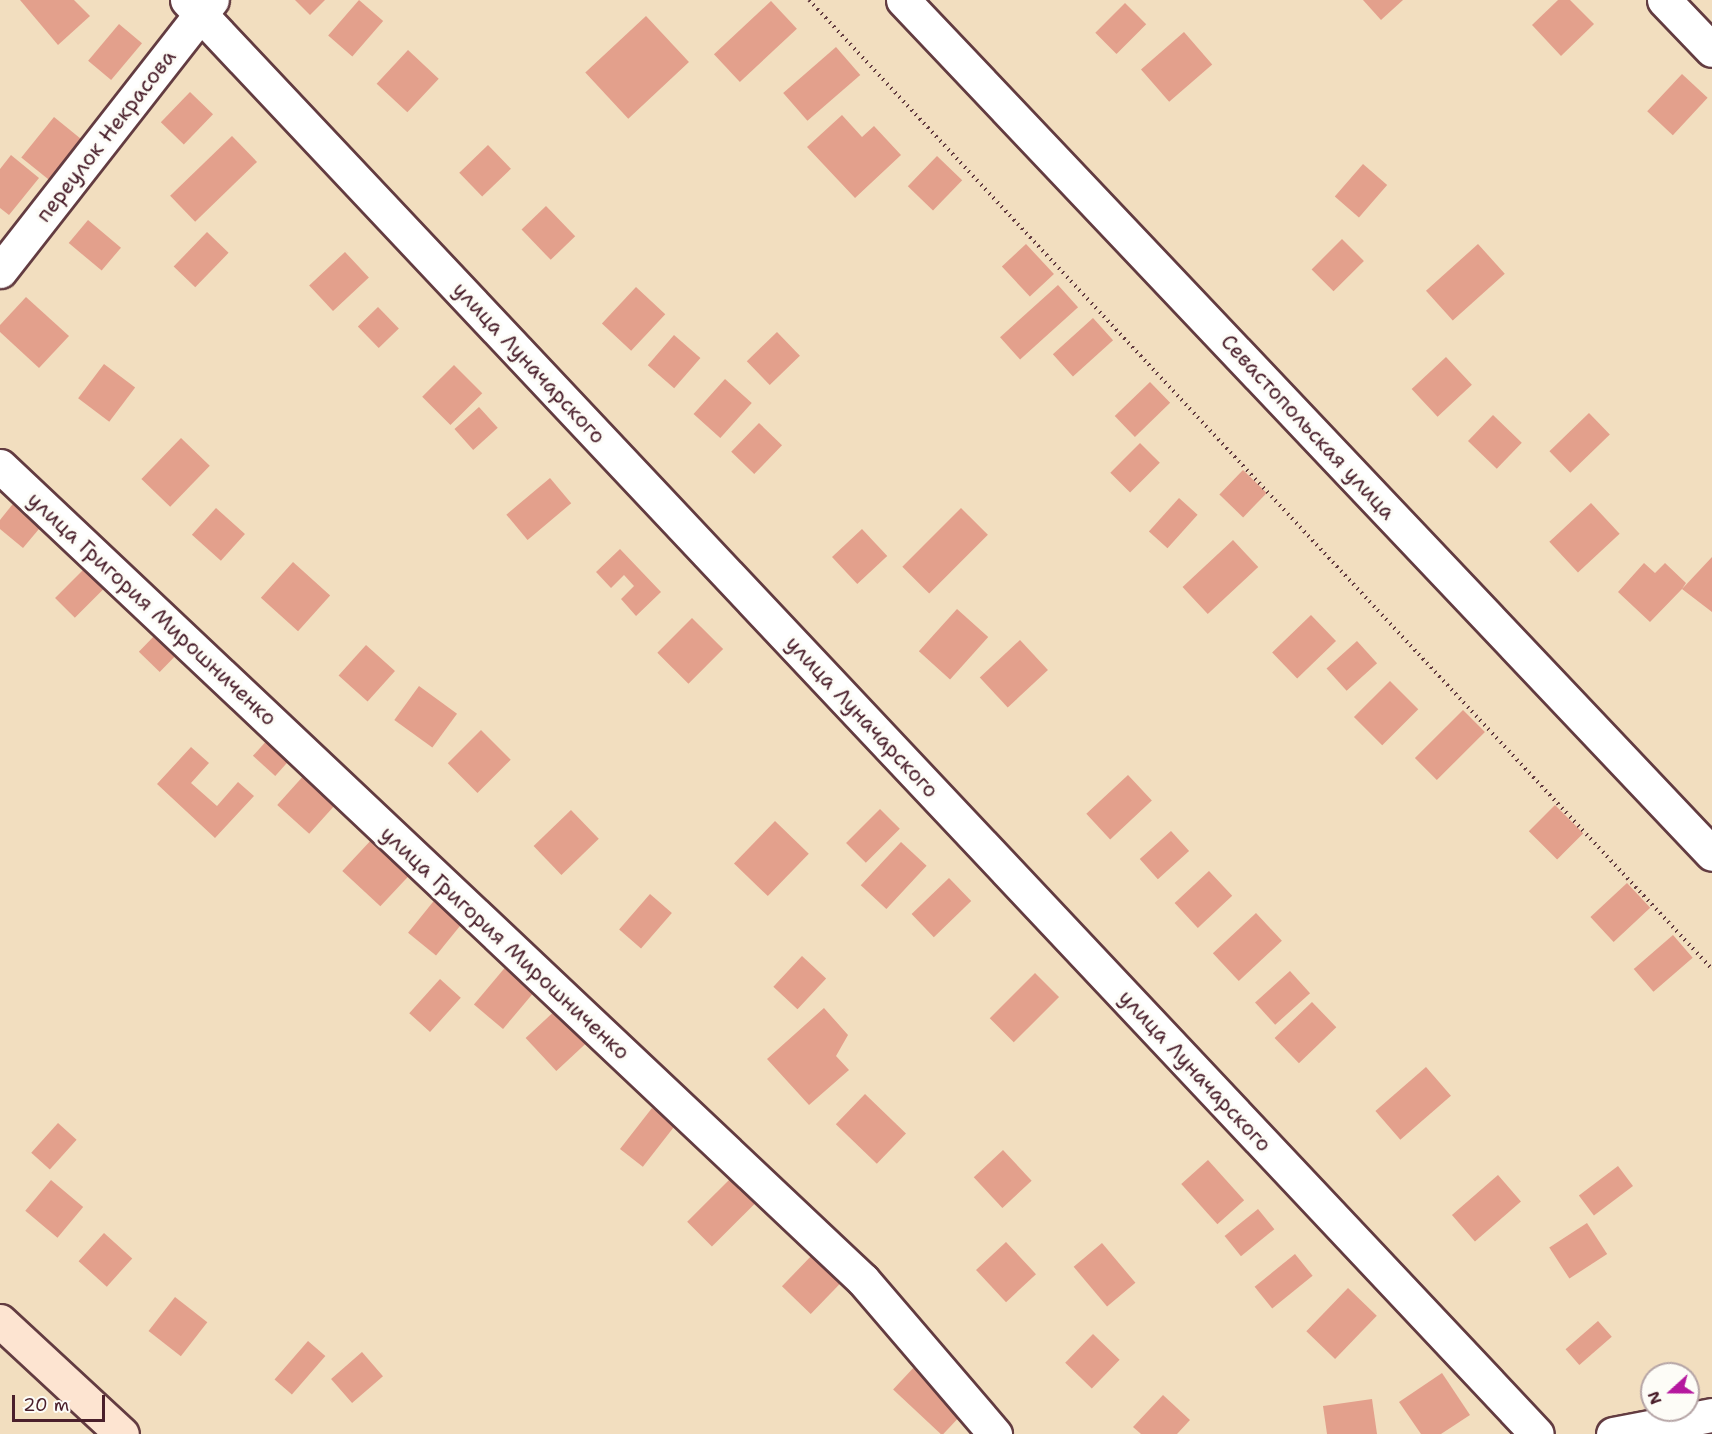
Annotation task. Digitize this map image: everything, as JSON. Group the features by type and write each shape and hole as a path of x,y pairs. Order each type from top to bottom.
{"street":[{"name":"Севастопольская улица","path":"903,0 1712,854"},
{"path":"1664,0 1712,50"},
{"name":"переулок Некрасова","path":"0,271 200,5"},
{"name":"улица Луначарского","path":"200,5 1537,1434"},
{"name":"улица Григория Мирошниченко","path":"0,466 863,1280 995,1434"},
{"path":"0,1321 122,1434"},
{"path":"1613,1434 1712,1416"}],"path":[{"path":"809,0 1712,969"}],"building":[{"path":"20,0 74,0 90,16 58,45"},
{"path":"295,0 325,0 310,15"},
{"path":"359,0 383,21 352,56 328,35"},
{"path":"1363,0 1403,0 1381,20"},
{"path":"1558,0 1570,0 1594,24 1561,56 1532,25"},
{"path":"771,1 797,29 740,82 714,54"},
{"path":"1125,3 1146,24 1117,54 1095,33"},
{"path":"646,16 689,62 628,119 585,73"},
{"path":"119,24 142,43 111,80 88,61"},
{"path":"1184,32 1212,64 1169,102 1141,69"},
{"path":"836,47 860,75 807,121 783,93"},
{"path":"408,50 439,79 407,112 377,84"},
{"path":"1682,74 1708,98 1673,135 1647,111"},
{"path":"190,92 213,114 184,144 161,122"},
{"path":"842,115 862,137 874,126 901,155 855,198 807,147"},
{"path":"54,117 82,140 49,180 21,157"},
{"path":"232,136 257,162 195,222 170,196"},
{"path":"488,145 511,169 482,197 459,173"},
{"path":"11,155 39,178 9,215 0,208 0,169"},
{"path":"937,156 962,180 933,211 908,186"},
{"path":"1363,164 1387,185 1359,217 1335,196"},
{"path":"546,206 575,236 551,260 522,230"},
{"path":"88,220 121,248 102,271 69,243"},
{"path":"207,232 229,253 195,287 174,267"},
{"path":"1342,239 1364,261 1334,291 1312,269"},
{"path":"1026,244 1054,274 1030,296 1002,267"},
{"path":"1478,244 1505,274 1453,321 1426,291"},
{"path":"345,252 369,278 333,311 309,285"},
{"path":"1058,285 1078,307 1020,359 1000,337"},
{"path":"636,287 665,314 631,351 602,324"},
{"path":"26,297 69,336 39,368 0,332 0,325"},
{"path":"378,307 399,329 379,348 358,326"},
{"path":"1093,318 1113,340 1073,376 1053,354"},
{"path":"777,332 800,356 770,385 747,361"},
{"path":"674,335 700,358 674,388 648,365"},
{"path":"1446,357 1472,385 1438,417 1412,389"},
{"path":"104,364 135,387 109,422 78,398"},
{"path":"454,365 482,393 450,425 422,397"},
{"path":"725,379 752,403 720,438 694,414"},
{"path":"1150,382 1170,403 1135,437 1115,416"},
{"path":"479,407 498,428 473,450 454,429"},
{"path":"1589,413 1610,435 1570,473 1549,451"},
{"path":"1493,415 1522,443 1497,469 1468,441"},
{"path":"759,423 782,445 754,474 731,452"},
{"path":"181,438 210,466 170,507 141,479"},
{"path":"1140,443 1160,463 1130,492 1110,473"},
{"path":"1243,470 1267,493 1243,517 1219,494"},
{"path":"550,478 571,503 528,540 506,515"},
{"path":"1179,498 1198,515 1167,548 1149,531"},
{"path":"16,500 44,523 23,548 0,529 0,520"},
{"path":"1591,503 1620,534 1578,573 1549,542"},
{"path":"216,508 245,534 221,561 192,535"},
{"path":"961,508 988,535 929,594 902,567"},
{"path":"862,529 887,556 857,584 832,557"},
{"path":"1233,540 1258,567 1208,614 1183,587"},
{"path":"620,549 661,592 636,616 621,599 634,586 624,575 611,588 596,572"},
{"path":"1712,557 1712,612 1682,589"},
{"path":"293,562 330,595 298,631 261,598"},
{"path":"1644,563 1655,573 1665,563 1686,583 1650,622 1618,592"},
{"path":"89,564 109,584 75,618 55,598"},
{"path":"957,609 988,637 950,679 919,651"},
{"path":"1311,615 1336,641 1297,678 1272,653"},
{"path":"692,618 723,649 688,684 657,653"},
{"path":"159,631 180,651 160,672 139,652"},
{"path":"1020,640 1048,670 1008,707 980,678"},
{"path":"1357,641 1377,663 1347,691 1327,668"},
{"path":"366,645 395,671 368,702 339,675"},
{"path":"1390,681 1418,709 1382,745 1354,717"},
{"path":"419,686 457,714 432,748 394,720"},
{"path":"1463,710 1485,732 1437,780 1415,758"},
{"path":"481,730 511,760 477,793 448,763"},
{"path":"269,738 291,758 275,776 253,756"},
{"path":"191,747 209,763 191,783 217,806 238,782 254,796 215,838 157,784"},
{"path":"306,773 338,802 309,834 277,805"},
{"path":"1128,775 1152,801 1110,839 1086,814"},
{"path":"1555,805 1583,833 1557,859 1529,831"},
{"path":"880,809 900,829 866,863 846,843"},
{"path":"571,810 599,839 561,875 534,846"},
{"path":"775,821 809,854 768,896 734,863"},
{"path":"1171,831 1189,851 1158,879 1140,859"},
{"path":"373,838 411,873 380,906 342,871"},
{"path":"901,842 927,866 886,909 861,885"},
{"path":"1209,871 1232,896 1198,928 1175,903"},
{"path":"949,878 971,901 934,937 912,914"},
{"path":"1627,883 1650,908 1614,942 1590,917"},
{"path":"650,894 672,913 641,948 619,929"},
{"path":"437,897 465,920 436,955 408,933"},
{"path":"1256,913 1282,941 1239,981 1213,953"},
{"path":"1673,935 1693,958 1653,992 1634,969"},
{"path":"802,956 826,979 797,1009 773,987"},
{"path":"508,964 537,988 503,1029 474,1005"},
{"path":"1290,971 1310,993 1275,1025 1255,1002"},
{"path":"1035,973 1059,997 1014,1042 990,1018"},
{"path":"440,979 461,998 430,1032 409,1013"},
{"path":"1312,1002 1336,1027 1299,1063 1275,1038"},
{"path":"560,1006 591,1039 556,1071 526,1038"},
{"path":"824,1008 848,1035 836,1056 849,1070 809,1105 767,1059"},
{"path":"1426,1067 1451,1096 1400,1140 1375,1111"},
{"path":"865,1094 906,1134 877,1164 836,1124"},
{"path":"652,1108 675,1126 643,1167 620,1149"},
{"path":"58,1123 77,1140 50,1169 31,1153"},
{"path":"1003,1150 1032,1181 1002,1208 974,1177"},
{"path":"1208,1160 1244,1200 1217,1224 1181,1184"},
{"path":"1618,1166 1633,1186 1594,1215 1579,1195"},
{"path":"1498,1175 1521,1201 1475,1241 1452,1215"},
{"path":"731,1178 756,1203 712,1247 687,1222"},
{"path":"51,1180 83,1207 57,1238 25,1211"},
{"path":"1258,1209 1274,1229 1241,1256 1225,1236"},
{"path":"1587,1223 1607,1254 1569,1279 1549,1248"},
{"path":"104,1233 132,1258 107,1287 79,1261"},
{"path":"1006,1242 1036,1274 1006,1302 976,1270"},
{"path":"1102,1243 1135,1283 1107,1307 1074,1267"},
{"path":"816,1251 845,1279 811,1314 782,1286"},
{"path":"1295,1254 1313,1276 1272,1308 1255,1287"},
{"path":"1348,1288 1377,1316 1335,1359 1306,1331"},
{"path":"175,1297 207,1322 181,1356 149,1331"},
{"path":"1598,1321 1612,1337 1579,1365 1566,1349"},
{"path":"1093,1334 1120,1360 1092,1388 1065,1363"},
{"path":"308,1341 325,1356 292,1395 275,1379"},
{"path":"362,1352 383,1376 352,1403 331,1379"},
{"path":"917,1364 966,1410 941,1434 893,1390"},
{"path":"1442,1373 1470,1415 1441,1434 1421,1434 1399,1402"},
{"path":"1163,1395 1190,1420 1177,1434 1141,1434 1133,1427"},
{"path":"1372,1399 1377,1434 1327,1434 1323,1406"}]}
